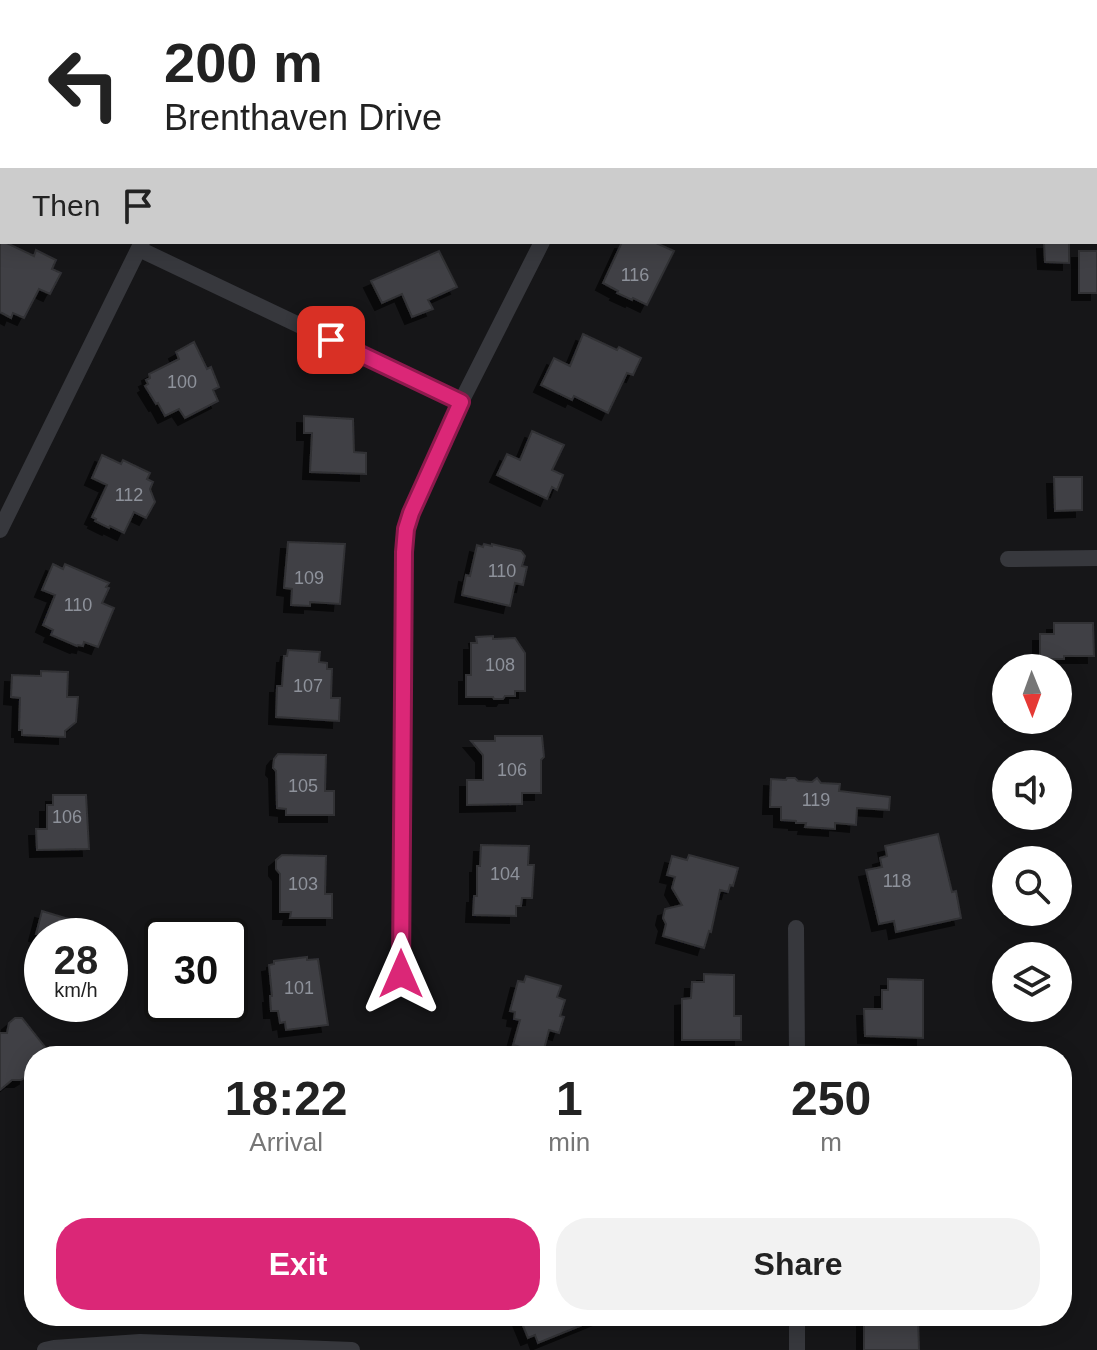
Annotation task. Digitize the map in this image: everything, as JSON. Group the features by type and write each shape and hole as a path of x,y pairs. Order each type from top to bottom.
{"street":[{"path":"401,974 406,529 461,402 541,244"},
{"path":"0,530 141,246 461,402"},
{"path":"1008,559 1097,558"},
{"path":"796,928 797,1046"},
{"path":"797,1326 797,1350"},
{"path":"45,1350 140,1342 352,1350"}],"building":[{"path":"0,244 8,244 34,256 36,250 56,260 52,269 61,273 50,294 39,289 24,318 13,313 11,318 0,312"},
{"path":"621,244 658,244 674,251 647,305 617,293 603,283"},
{"path":"1044,244 1069,244 1069,263 1045,262"},
{"path":"439,251 457,287 428,300 433,309 412,317 402,294 382,303 371,281"},
{"path":"1079,251 1097,251 1097,293 1079,293"},
{"path":"583,334 641,358 633,375 627,373 608,413 574,396 572,400 541,385 554,358 570,366"},
{"path":"194,342 207,369 211,367 219,387 213,390 218,401 185,418 179,409 165,416 145,386 148,384 146,380 150,378 149,374 179,359 176,352"},
{"path":"304,416 353,419 354,452 366,453 366,474 310,472 312,433 304,433"},
{"path":"532,431 564,445 552,470 563,475 557,490 552,487 547,499 497,475 507,454 520,460"},
{"path":"102,455 121,464 123,460 150,473 147,479 153,482 150,489 155,502 146,518 134,512 124,533 92,517 107,485 92,478"},
{"path":"1054,477 1082,477 1082,510 1055,511"},
{"path":"288,542 345,544 340,604 310,602 310,606 291,605 292,589 284,588"},
{"path":"484,544 521,551 525,556 522,566 527,567 523,585 515,583 510,606 462,595 477,545 483,547"},
{"path":"53,564 63,569 65,564 109,583 102,603 114,608 98,647 84,642 83,646 77,646 51,635 53,630 43,625 55,595 42,590"},
{"path":"1054,623 1093,623 1094,656 1040,654 1040,634 1054,634"},
{"path":"493,636 493,639 515,638 525,653 525,691 515,691 515,696 505,696 503,699 466,697 466,675 471,675 471,643 477,643 476,637"},
{"path":"288,650 320,652 319,662 327,663 327,669 332,669 331,698 340,698 339,721 276,717 277,686 282,686 284,656 287,656"},
{"path":"41,671 68,672 67,697 78,697 76,722 65,731 65,737 22,735 22,730 19,730 20,698 11,697 12,675 41,676"},
{"path":"495,736 542,736 541,793 522,793 522,804 467,805 467,780 483,780 483,755 471,741 495,741"},
{"path":"278,754 326,755 325,791 334,791 334,815 286,815 286,809 277,808 276,771 273,768"},
{"path":"817,778 821,783 840,784 839,791 890,797 889,810 857,808 856,825 835,823 835,829 805,827 806,823 781,820 781,807 770,807 771,779 812,782"},
{"path":"53,795 86,795 89,849 37,850 36,829 47,829 47,805 53,805"},
{"path":"938,834 961,918 896,932 894,921 879,924 866,870 882,867 880,858 887,856 885,846"},
{"path":"481,845 529,846 528,865 534,865 532,898 522,898 521,906 516,906 516,916 473,915"},
{"path":"282,855 326,856 325,894 332,894 332,918 290,918 291,912 280,912 280,874 276,869 276,860"},
{"path":"689,855 738,868 733,886 730,885 728,892 720,890 711,932 704,948 663,936 665,909 682,905 672,888 675,877 667,875 672,856 687,860"},
{"path":"42,911 65,918 40,918"},
{"path":"307,957 307,960 318,959 328,1025 286,1030 285,1022 280,1023 278,1011 271,1011 269,965 274,961"},
{"path":"704,974 734,975 734,1016 741,1016 741,1040 682,1040 682,999 691,998 692,982 704,982"},
{"path":"526,976 561,986 557,997 565,1000 560,1016 564,1017 559,1033 549,1030 545,1046 513,1045 520,1020 514,1019 515,1012 510,1011 518,981 524,982"},
{"path":"888,979 923,980 923,1038 865,1036 864,1009 882,1009 882,990 888,990"},
{"path":"15,1018 22,1018 44,1046 24,1046 24,1078 12,1080 0,1090 0,1033 7,1033 9,1023"},
{"path":"523,1326 580,1326 538,1343 535,1335 528,1338"},
{"path":"864,1326 918,1326 919,1350 864,1350"}],"route":[{"path":"331,340 461,402 406,529 401,974"}]}
